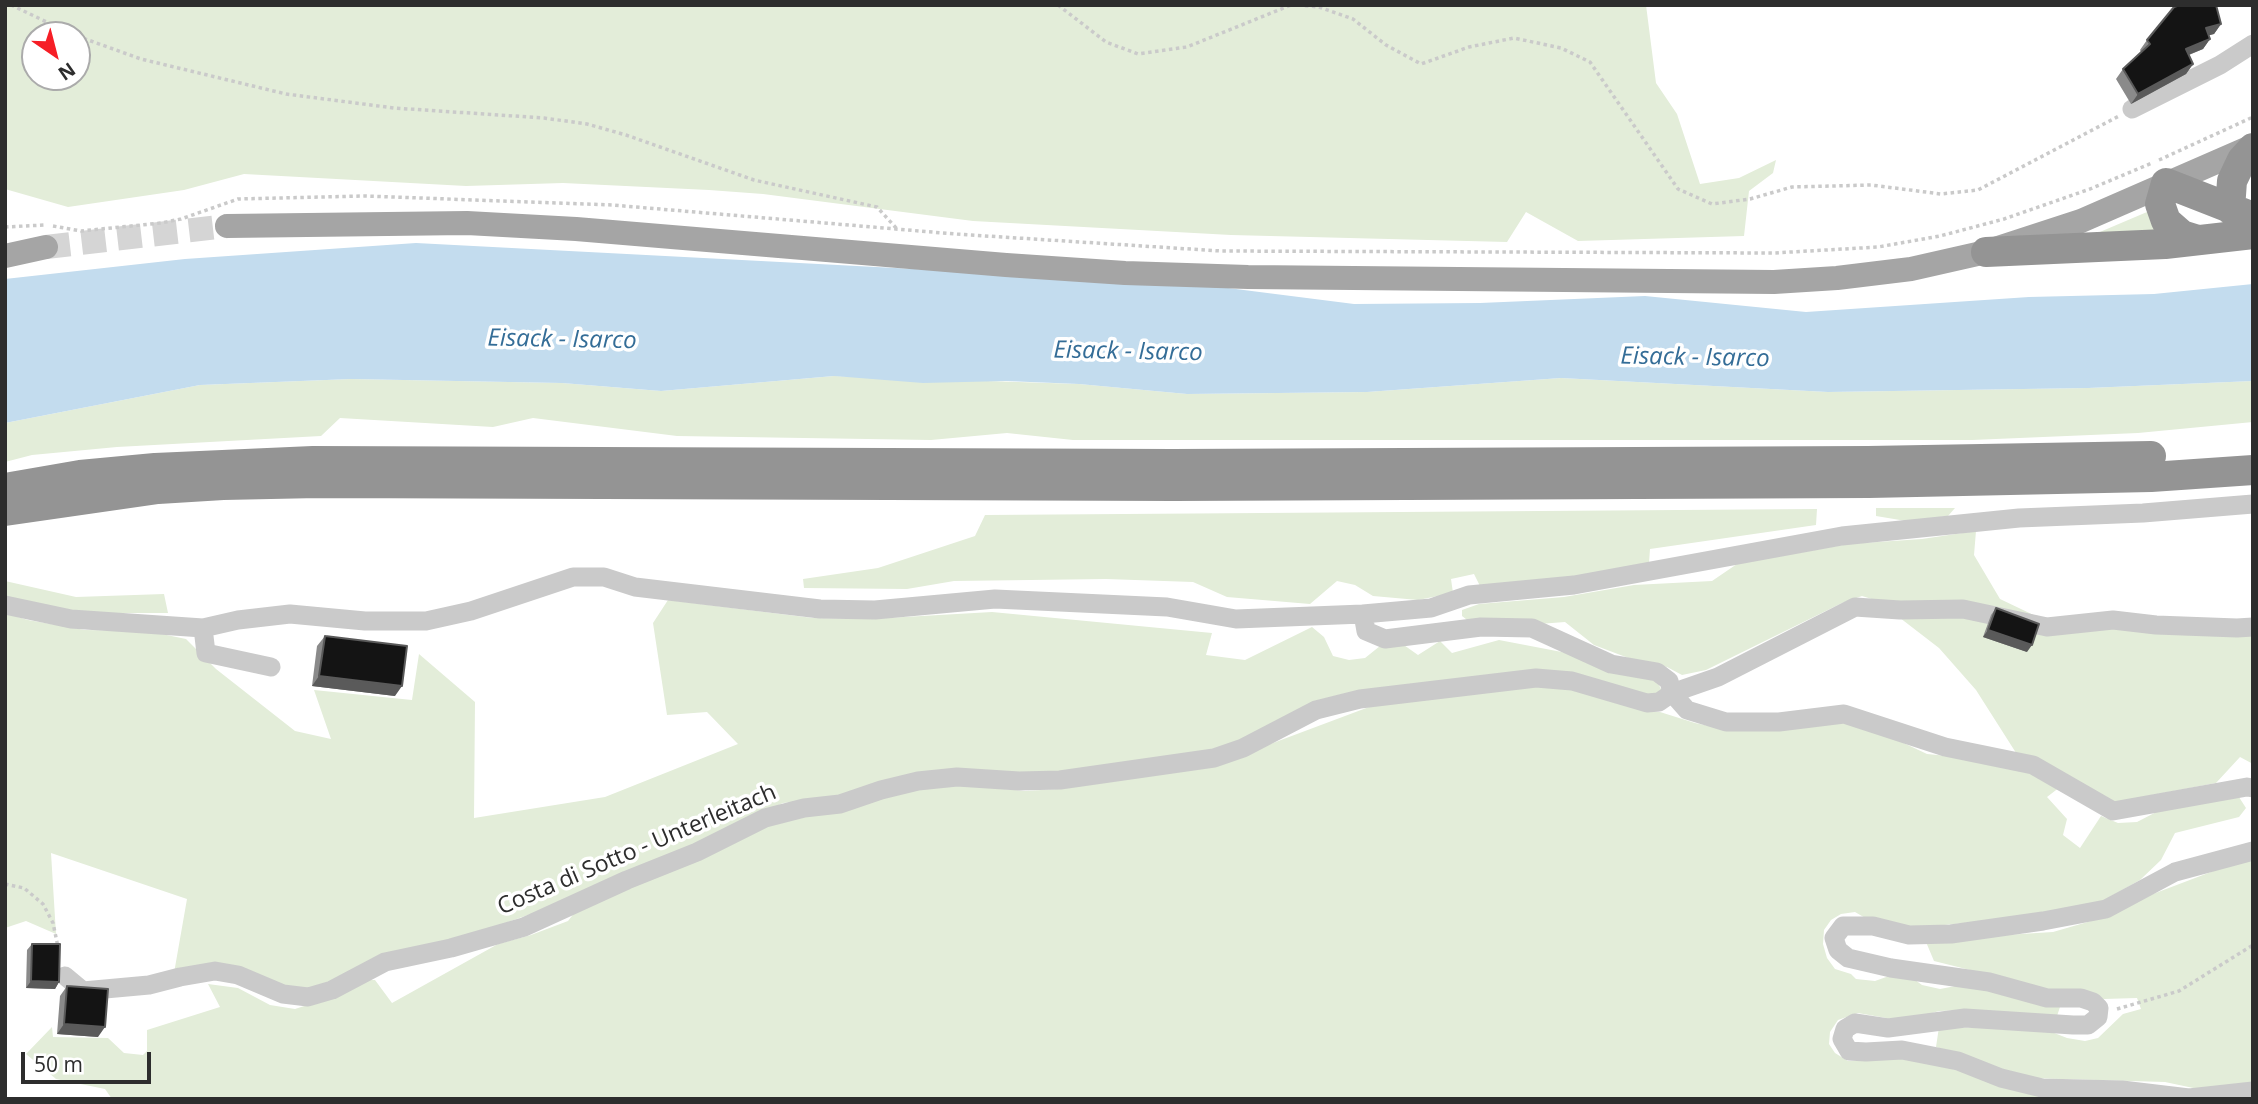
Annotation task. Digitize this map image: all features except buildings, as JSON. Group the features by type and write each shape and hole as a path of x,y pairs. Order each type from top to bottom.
{"highway":[{"path":"2241,213 2232,181 2242,160 2253,147"},
{"path":"2199,240 2182,235 2166,221 2160,204 2166,183 2241,213"},
{"path":"1986,252 2199,240 2253,234"},
{"path":"5,488 80,475 155,468 313,461 1146,464 1840,461 2153,456 2253,449"},
{"path":"5,511 158,489 318,483 1202,486 1856,483 2151,477 2253,470"}],"main road":[{"path":"227,226 467,223 576,229 1046,267 1248,277 1774,282 1911,269 1986,252 2081,221 2253,147"},
{"path":"5,256 46,247"}],"street":[{"path":"2132,109 2220,65 2253,44"},
{"path":"2241,213 2199,240 2200,250 2253,246"},
{"path":"5,606 71,619 203,628 238,620 290,614 365,621 426,621 471,611 573,577 604,577 635,587 820,609 874,610 995,599 1167,607 1236,620 1431,608 1469,595 1574,584 1842,536 2020,518 2143,513 2253,504"},
{"name":"Costa di Sotto - Unterleitach","path":"65,976 83,991 149,985 180,976 215,971 238,975 283,994 308,997 332,990 385,962 451,948 524,926 697,852 765,818 804,808 840,804 918,781 957,777 1019,781 1060,780 1214,758 1243,748 1315,709 1360,699 1536,678 1572,681 1647,703 1660,702 1672,693 1718,677 1855,607 1900,610 1963,609 2047,627 2113,620 2156,625 2253,627"},
{"path":"1363,614 1366,631 1385,639 1481,626 1532,628 1611,664 1657,672 1669,681 1672,693 1687,710 1726,722 1779,722 1844,714 1945,747 2033,765 2113,811 2253,788"},
{"path":"203,628 205,653 271,667"},
{"path":"2253,850 2175,872 2106,909 1951,934 1909,935 1873,926 1843,926 1834,937 1838,950 1848,958 1891,968 1989,982 2047,998 2081,998 2099,1008 2098,1017 2088,1024 2073,1026 1965,1018 1888,1028 1855,1023 1845,1029 1842,1038 1849,1051 1902,1050 1925,1054 1958,1061 2001,1078 2042,1088 2122,1090 2189,1098 2253,1091"}],"path":[{"path":"11,5 44,21"},
{"path":"1058,5 1106,42 1138,54 1187,47 1291,5"},
{"path":"1298,5 1319,7 1353,19 1386,45 1421,64 1469,47 1514,37 1561,48 1590,62 1678,189 1712,204 1750,199 1791,187 1871,185 1941,194 1979,190 2132,109"},
{"path":"91,42 141,60 286,94 394,108 544,118 587,124 754,180 877,207 898,229 1221,251 1774,253 1878,247 1940,236 2004,219 2090,189 2253,117"},
{"path":"5,227 35,224 81,231 161,223 181,219 238,199"},
{"path":"5,884 24,888 43,904 53,923 65,976"},
{"path":"2099,1008 2116,1009 2179,991 2253,945"}],"green space":[{"path":"5,5 1646,5 1656,83 1677,114 1700,184 1739,178 1776,160 1773,173 1749,191 1744,236 1578,241 1526,212 1507,242 1231,235 973,221 763,194 709,190 563,183 466,186 244,174 184,190 68,207 5,189"},
{"path":"2147,212 2151,214 2159,237 2081,240"},
{"path":"834,376 1079,384 1187,394 1367,392 1561,378 1828,392 2088,388 2253,381 2253,422 2138,433 1972,440 1073,440 1007,433 931,440 677,436 533,418 493,427 340,418 321,436 117,447 32,455 5,462 5,423 200,385 351,379 562,383 661,391"},
{"path":"1876,508 1955,508 1948,516 1906,521 1876,516"},
{"path":"1817,509 1816,525 1650,549 1649,563 1600,574 1480,586 1474,574 1451,579 1453,593 1418,600 1373,596 1355,585 1337,581 1310,604 1227,597 1193,582 1106,579 954,581 907,589 804,588 803,579 878,568 975,536 985,515"},
{"path":"1976,531 1974,555 2000,599 2044,620 2253,620 2253,764 2240,757 2216,783 2115,802 2018,756 1976,690 1939,648 1878,601 1862,596 1842,603 1706,670 1682,675 1667,667 1639,662 1594,645 1565,622 1471,623 1462,616 1462,610 1479,604 1564,597 1634,585 1712,581 1737,564 1848,544 1922,539"},
{"path":"5,581 76,597 164,594 168,613 77,613 5,597"},
{"path":"668,600 813,618 869,619 992,612 1212,633 1206,655 1245,660 1312,627 1324,637 1333,656 1349,660 1365,658 1380,646 1401,643 1418,655 1440,641 1452,653 1499,640 1567,653 1656,679 1662,691 1655,697 1574,675 1432,686 1197,754 1066,772 783,803 548,908 322,987 307,989 174,973 187,899 51,853 56,934 26,921 5,928 5,613 85,630 147,631 186,639 216,669 295,731 331,739 314,690 412,700 419,654 475,702 474,818 605,797 738,744 707,712 667,715 653,623"},
{"path":"1530,685 1570,689 1728,730 1845,723 1893,738 1927,754 1978,759 2034,770 2060,787 2047,797 2067,819 2063,835 2080,848 2101,816 2118,823 2137,822 2164,808 2237,794 2246,808 2239,817 2175,833 2161,860 2140,880 2099,903 2042,915 1906,929 1874,923 1855,912 1841,914 1831,920 1824,930 1823,944 1827,958 1835,969 1851,974 1856,979 1875,981 1889,976 1911,977 1922,985 1940,989 1961,985 2060,1007 2056,1019 1963,1010 1939,1011 1903,1021 1858,1013 1838,1020 1830,1032 1829,1044 1835,1053 1848,1061 1874,1061 1903,1055 2058,1099 112,1099 105,1089 56,1079 26,1054 52,1027 53,1037 108,1038 124,1053 143,1055 147,1051 147,1030 220,1007 208,984 238,988 270,1005 295,1009 335,996 363,980 375,980 392,1003 498,944 568,921 575,912 766,824 887,794 952,784 1025,791 1058,789 1249,752 1377,704"},
{"path":"2253,856 2253,1084 2198,1089 2165,1082 2028,1078 1936,1047 1939,1027 2044,1029 2067,1038 2085,1041 2098,1038 2123,1014 2141,1009 2137,998 2104,999 2062,993 1934,961 1926,942 2053,932 2098,919 2124,905"}],"water":[{"name":"Eisack - Isarco","path":"416,243 1228,288 1354,304 1480,303 1645,296 1806,312 2029,297 2154,294 2253,284 2253,381 2088,388 1828,392 1561,378 1367,392 1187,394 1079,384 1006,381 923,383 834,376 661,391 562,383 351,379 200,385 5,423 5,279 185,259"}],"tunnel":[{"path":"46,247 227,226"}]}
